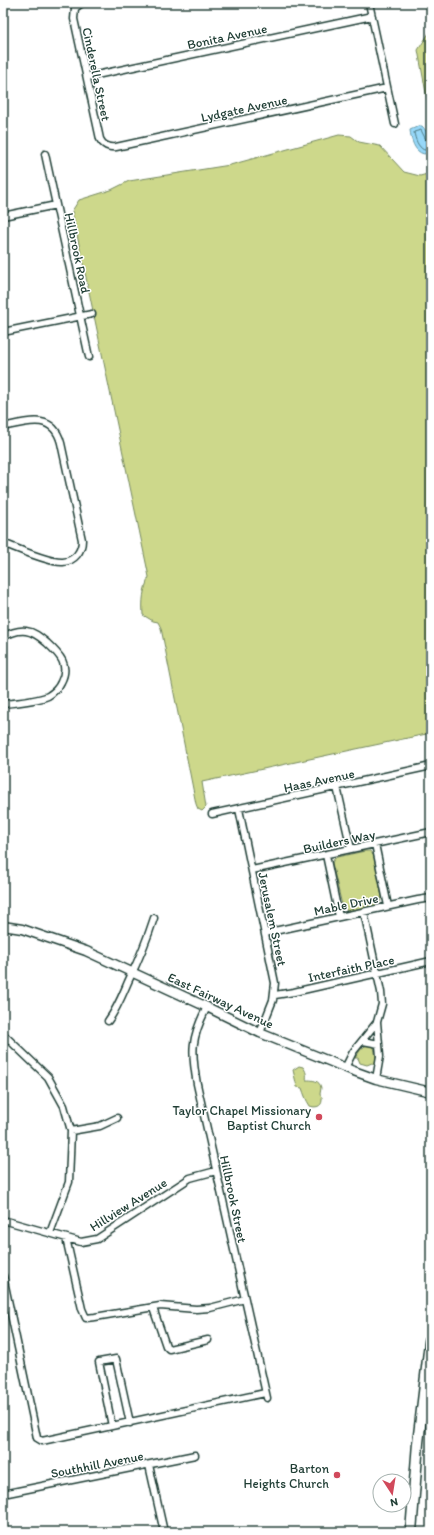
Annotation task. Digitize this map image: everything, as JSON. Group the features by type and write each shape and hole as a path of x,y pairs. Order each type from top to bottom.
{"highway":[{"path":"411,1532 418,1443 431,1334"}],"street":[{"path":"369,3 395,124"},
{"name":"Cinderella Street","path":"79,4 74,12 74,19 100,139 106,146"},
{"name":"Bonita Avenue","path":"87,77 372,16"},
{"name":"Lydgate Avenue","path":"106,146 116,147 387,88"},
{"name":"Hillbrook Road","path":"45,154 89,357"},
{"path":"3,216 56,205"},
{"path":"3,332 92,314"},
{"path":"3,427 35,421 48,424 54,428 60,436 82,540 79,552 71,559 59,562 3,543"},
{"path":"3,637 15,632 26,631 38,635 59,654 65,667 60,685 48,696 3,704"},
{"name":"Haas Avenue","path":"212,814 431,766"},
{"path":"337,787 350,849"},
{"name":"Jerusalem Street","path":"239,809 275,980 275,995 260,1033"},
{"name":"Builders Way","path":"252,870 431,832"},
{"path":"375,844 388,906"},
{"path":"326,855 339,917"},
{"name":"Mable Drive","path":"265,933 431,898"},
{"path":"345,1068 353,1052 377,1022 381,1012 382,1000 378,974 364,912"},
{"path":"108,1021 115,1012 133,973 154,918"},
{"name":"East Fairway Avenue","path":"3,926 22,929 86,951 260,1033 345,1068 376,1079 431,1092"},
{"name":"Interfaith Place","path":"275,995 378,974 431,961"},
{"name":"Hillbrook Street","path":"130,1422 266,1395 192,1058 196,1031 207,1007"},
{"path":"376,1079 380,1062 377,1022"},
{"path":"3,1034 48,1077 64,1106 71,1131 69,1182 50,1234"},
{"path":"363,1041 378,1044"},
{"path":"71,1131 100,1126 117,1118"},
{"name":"Hillview Avenue","path":"3,1220 81,1242 97,1239 190,1178 216,1171"},
{"path":"66,1238 82,1309 86,1318 160,1306 196,1309 210,1308 244,1299"},
{"path":"3,1276 37,1438 42,1441 46,1441 130,1422 116,1359 99,1362 112,1426"},
{"path":"153,1308 166,1346 169,1349 208,1340"},
{"name":"Southhill Avenue","path":"3,1494 195,1455"},
{"path":"149,1465 164,1532"}],"green space":[{"path":"431,30 431,120 418,50"},
{"path":"339,135 351,136 359,142 380,146 404,172 420,176 431,173 431,733 202,782 206,807 202,811 198,809 196,804 161,628 158,622 153,621 143,615 143,596 149,577 72,211 79,200 111,190 129,181 230,165"},
{"path":"370,851 374,856 382,897 377,905 347,911 342,905 332,863 337,857"},
{"path":"368,1044 374,1047 376,1058 375,1064 372,1063 367,1065 360,1063 358,1058 355,1058 361,1049"},
{"path":"299,1066 303,1067 305,1070 306,1080 315,1081 320,1085 322,1102 318,1106 310,1106 302,1088 297,1087 293,1070"}],"water":[{"path":"422,126 428,135 431,152 424,154 415,148 410,130"}],"place":[{"name":"Taylor Chapel Missionary Baptist Church","path":"319,1117"},
{"name":"Barton Heights Church","path":"337,1475"}]}
